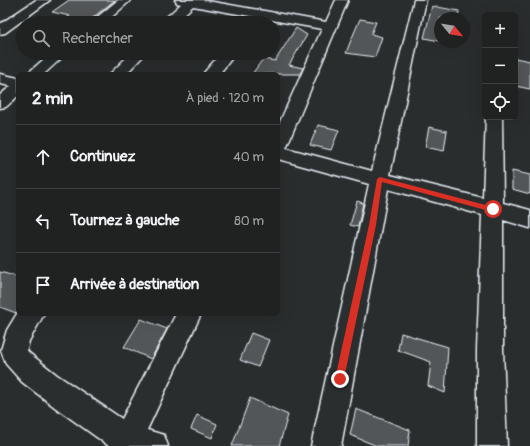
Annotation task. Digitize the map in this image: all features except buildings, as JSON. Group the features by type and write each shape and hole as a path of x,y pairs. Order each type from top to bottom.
{"street":[{"path":"21,16 44,0"},
{"path":"106,16 125,0"},
{"path":"280,142 342,0"},
{"path":"326,446 372,225 380,179 420,0"},
{"path":"174,16 188,1 273,16"},
{"path":"280,17 331,27"},
{"path":"0,30 16,19"},
{"path":"37,72 52,60"},
{"path":"120,72 131,60"},
{"path":"213,72 223,60"},
{"path":"0,79 16,83"},
{"path":"0,103 16,90"},
{"path":"492,446 490,350 494,120"},
{"path":"280,153 530,219"},
{"path":"31,316 16,337 14,355 22,366 49,387 135,444 188,316"}],"route":[{"path":"340,379 380,179 493,209"}]}
